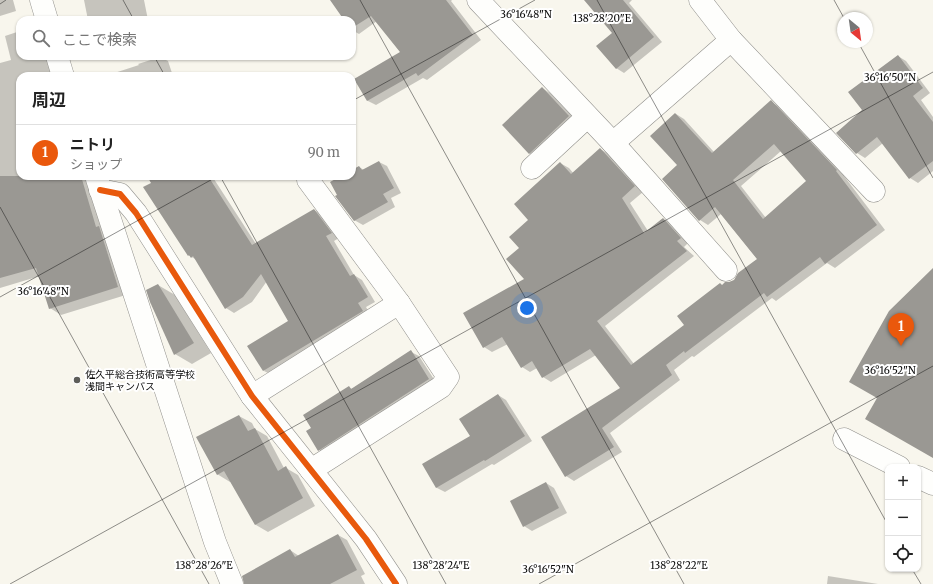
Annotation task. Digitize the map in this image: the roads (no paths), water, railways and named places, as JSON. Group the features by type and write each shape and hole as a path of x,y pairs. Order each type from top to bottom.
{"street":[{"path":"41,0 46,16"},
{"path":"478,0 612,143 726,270"},
{"path":"700,0 731,40 874,191"},
{"path":"612,143 731,40"},
{"path":"58,60 62,72"},
{"path":"532,168 587,116"},
{"path":"308,180 399,303 448,377 441,387 311,470"},
{"path":"98,183 120,194 136,213 252,396 366,539 396,584"},
{"path":"98,183 215,542 232,584"},
{"path":"252,396 399,303"},
{"path":"844,439 893,464"},
{"path":"921,478 933,484"}],"place":[{"name":"ニトリ","path":"901,346"},
{"name":"佐久平総合技術高等学校 浅間キャンパス","path":"77,380"}]}
